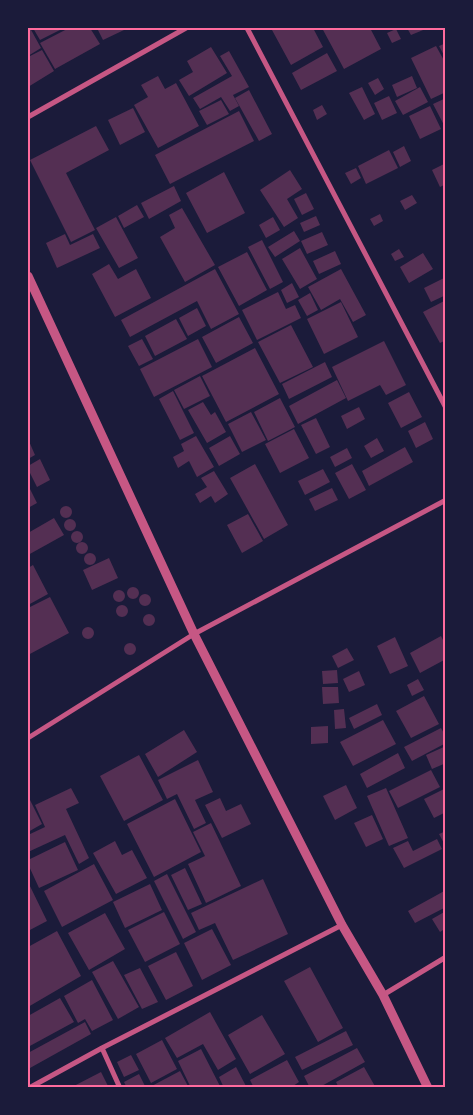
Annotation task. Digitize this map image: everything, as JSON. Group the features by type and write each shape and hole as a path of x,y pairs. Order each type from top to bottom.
{"street":[{"path":"28,117 186,28"},
{"path":"247,28 446,408"},
{"path":"28,276 194,634 342,925 384,995 428,1088"},
{"path":"28,738 194,634 446,500"},
{"path":"29,1088 102,1048 342,925"},
{"path":"384,995 446,957"},
{"path":"102,1048 120,1088"}],"building":[{"path":"28,28 30,28 41,48 28,56"},
{"path":"33,28 64,28 40,40"},
{"path":"69,28 90,28 100,44 55,69 40,43"},
{"path":"97,28 123,28 124,30 103,40"},
{"path":"276,28 313,28 323,47 291,65 272,30"},
{"path":"322,28 370,28 381,49 344,69"},
{"path":"407,28 428,28 411,35"},
{"path":"396,29 401,39 392,43 387,33"},
{"path":"446,43 446,59 439,46"},
{"path":"436,46 446,64 446,92 431,99 411,58"},
{"path":"211,47 227,73 189,96 179,80 193,72 187,61"},
{"path":"42,50 54,71 28,87 28,57"},
{"path":"229,51 249,87 233,95 239,106 230,111 221,97 200,109 193,98 232,76 220,56"},
{"path":"327,53 337,71 301,90 292,73"},
{"path":"158,76 165,89 176,83 199,126 158,148 134,105 148,97 141,85"},
{"path":"412,76 417,88 397,97 392,85"},
{"path":"378,78 384,89 375,95 368,83"},
{"path":"362,87 375,114 364,120 349,93"},
{"path":"420,87 428,102 403,115 395,101"},
{"path":"249,90 272,134 259,141 235,98"},
{"path":"389,96 397,113 382,120 374,103"},
{"path":"446,98 446,129 433,104"},
{"path":"221,100 229,114 207,125 199,111"},
{"path":"322,105 327,114 317,120 313,110"},
{"path":"430,106 441,129 420,139 409,116"},
{"path":"133,108 145,132 120,145 108,120"},
{"path":"239,111 254,141 170,184 155,155"},
{"path":"96,126 109,150 66,173 95,230 71,242 30,160"},
{"path":"404,146 411,161 400,167 393,152"},
{"path":"389,150 398,168 366,184 358,166"},
{"path":"446,163 446,184 440,187 432,170"},
{"path":"356,168 361,178 351,184 345,173"},
{"path":"290,170 302,189 287,199 298,218 284,227 260,190"},
{"path":"224,172 245,213 207,233 186,193"},
{"path":"174,186 181,201 149,219 141,203"},
{"path":"306,193 314,209 302,215 294,199"},
{"path":"412,195 417,203 405,210 400,201"},
{"path":"137,205 144,217 124,228 118,216"},
{"path":"182,208 215,265 185,282 160,237 175,228 169,215"},
{"path":"380,214 383,221 374,226 370,219"},
{"path":"316,216 320,225 304,232 300,223"},
{"path":"116,217 138,258 119,268 96,228"},
{"path":"273,217 280,230 266,238 259,225"},
{"path":"294,231 300,241 275,257 268,247"},
{"path":"322,232 328,245 307,254 301,241"},
{"path":"65,234 70,245 93,234 100,248 57,268 46,243"},
{"path":"262,240 283,282 270,289 248,247"},
{"path":"300,248 317,279 300,289 282,259"},
{"path":"399,249 404,257 395,261 391,254"},
{"path":"335,251 341,264 319,274 313,261"},
{"path":"247,252 267,290 239,306 218,267"},
{"path":"423,253 433,269 409,283 400,267"},
{"path":"109,264 118,279 136,269 151,298 115,317 92,274"},
{"path":"215,269 239,314 211,329 197,301 130,337 121,320"},
{"path":"341,269 366,315 353,322 340,299 321,310 308,287"},
{"path":"446,277 446,295 431,302 424,288"},
{"path":"292,283 299,297 287,303 281,290"},
{"path":"278,292 286,309 295,305 301,318 257,340 242,310"},
{"path":"310,293 318,310 307,316 298,300"},
{"path":"446,300 446,340 440,343 423,312"},
{"path":"341,302 358,337 324,354 307,319"},
{"path":"197,308 206,326 188,336 179,318"},
{"path":"239,317 253,343 216,363 202,337"},
{"path":"176,319 187,339 155,356 145,336"},
{"path":"291,325 313,367 280,383 258,342"},
{"path":"142,339 153,359 139,366 128,346"},
{"path":"198,339 212,367 154,397 140,369"},
{"path":"384,341 406,385 386,395 380,385 348,401 332,367"},
{"path":"255,348 279,394 226,422 202,376"},
{"path":"325,362 332,377 289,399 282,384"},
{"path":"200,376 210,396 184,409 174,390"},
{"path":"337,380 346,398 298,424 289,406"},
{"path":"173,391 194,433 180,440 159,399"},
{"path":"409,392 422,417 401,428 388,403"},
{"path":"280,398 295,427 268,441 254,412"},
{"path":"203,402 211,415 215,412 226,432 207,443 188,410"},
{"path":"359,407 365,419 347,429 341,416"},
{"path":"251,412 266,440 242,452 228,424"},
{"path":"316,418 330,447 316,454 301,425"},
{"path":"425,422 433,439 416,448 408,431"},
{"path":"294,429 309,458 280,473 265,444"},
{"path":"196,436 214,467 197,477 189,461 178,468 173,457 184,451 181,444"},
{"path":"230,436 240,454 219,466 209,448"},
{"path":"377,438 384,451 371,458 364,446"},
{"path":"28,439 35,455 28,459"},
{"path":"405,447 413,462 369,486 362,471"},
{"path":"347,448 352,458 335,467 330,457"},
{"path":"40,459 50,480 37,487 28,466"},
{"path":"255,464 288,525 264,539 230,478"},
{"path":"352,464 366,490 349,499 335,473"},
{"path":"323,469 330,482 305,495 298,481"},
{"path":"214,471 228,494 215,503 211,496 200,503 195,494 207,487 201,478"},
{"path":"28,485 37,503 28,508"},
{"path":"332,488 338,500 315,511 309,499"},
{"path":"64,506 68,506 72,512 68,518 64,518 60,514 60,510"},
{"path":"248,514 263,541 242,553 227,525"},
{"path":"54,518 64,535 28,555 28,533"},
{"path":"68,519 72,519 76,525 72,531 68,531 64,527 64,523"},
{"path":"75,531 79,531 83,537 79,543 75,543 71,539 71,535"},
{"path":"80,542 84,542 88,548 84,554 80,554 76,550 76,546"},
{"path":"88,553 92,553 96,559 92,565 88,565 84,561 84,557"},
{"path":"109,558 118,578 92,590 83,570"},
{"path":"33,565 48,594 28,605 28,568"},
{"path":"131,587 135,587 139,593 135,599 131,599 127,595 127,591"},
{"path":"117,590 121,590 125,596 121,602 117,602 113,598 113,594"},
{"path":"143,594 147,594 151,600 147,606 143,606 139,602 139,598"},
{"path":"50,597 69,633 28,655 28,608"},
{"path":"120,605 124,605 128,611 124,617 120,617 116,613 116,609"},
{"path":"147,614 151,614 155,620 151,626 147,626 143,622 143,618"},
{"path":"86,627 90,627 94,633 90,639 86,639 82,635 82,631"},
{"path":"441,636 446,646 446,659 420,673 410,653"},
{"path":"395,637 408,666 390,674 377,646"},
{"path":"128,643 132,643 136,649 132,655 128,655 124,651 124,647"},
{"path":"347,648 354,660 338,668 332,656"},
{"path":"337,670 338,683 323,684 322,671"},
{"path":"359,671 365,685 349,692 343,679"},
{"path":"418,679 424,690 412,696 407,685"},
{"path":"322,687 338,687 339,703 323,704"},
{"path":"424,696 439,724 411,738 396,711"},
{"path":"377,704 382,715 354,729 349,718"},
{"path":"344,709 346,728 335,729 334,710"},
{"path":"383,720 396,744 353,766 340,742"},
{"path":"328,726 328,743 311,744 311,727"},
{"path":"441,728 446,737 446,743 412,761 404,747"},
{"path":"184,730 197,752 158,777 145,754"},
{"path":"446,746 446,763 432,769 426,755"},
{"path":"398,753 405,768 367,788 360,774"},
{"path":"139,755 163,800 124,821 100,776"},
{"path":"198,760 213,792 195,800 206,823 194,829 177,794 167,799 158,780"},
{"path":"431,770 440,787 398,808 389,791"},
{"path":"346,785 357,808 335,820 323,796"},
{"path":"71,788 79,803 66,809 89,858 79,864 65,835 28,852 28,835 45,827 35,805"},
{"path":"386,788 408,838 389,846 367,796"},
{"path":"446,788 446,812 434,818 424,799"},
{"path":"28,796 42,824 28,832"},
{"path":"220,798 226,811 241,804 251,824 222,838 205,805"},
{"path":"175,799 201,852 154,877 127,824"},
{"path":"372,815 383,839 366,847 354,823"},
{"path":"211,823 241,886 206,903 188,864 205,856 193,832"},
{"path":"446,831 446,847 439,834"},
{"path":"437,839 442,849 404,868 393,848 408,841 413,851"},
{"path":"115,841 122,855 132,850 147,878 116,894 93,853"},
{"path":"65,842 78,870 39,888 28,860"},
{"path":"94,864 113,900 62,927 44,891"},
{"path":"185,868 202,904 188,910 171,875"},
{"path":"167,874 196,932 183,939 154,881"},
{"path":"263,879 288,934 233,960 215,923 199,930 191,913"},
{"path":"28,882 47,921 28,931"},
{"path":"150,884 162,910 125,928 113,902"},
{"path":"446,890 446,907 415,923 408,911"},
{"path":"446,911 446,928 440,932 432,919"},
{"path":"164,912 180,944 145,962 128,930"},
{"path":"105,913 125,949 89,970 68,933"},
{"path":"212,929 231,965 202,980 184,943"},
{"path":"57,931 81,976 28,1007 28,947"},
{"path":"176,952 193,986 166,1000 148,966"},
{"path":"113,961 139,1007 118,1019 92,972"},
{"path":"310,967 343,1028 318,1042 284,981"},
{"path":"140,968 158,1002 142,1009 124,975"},
{"path":"92,980 113,1020 92,1031 85,1019 78,1023 64,996"},
{"path":"60,998 74,1022 28,1047 28,1016"},
{"path":"210,1012 236,1059 218,1070 203,1044 177,1058 165,1038"},
{"path":"262,1015 285,1054 250,1074 228,1035"},
{"path":"85,1022 91,1034 30,1068 28,1053"},
{"path":"346,1031 353,1045 302,1070 295,1057"},
{"path":"162,1040 177,1069 151,1083 136,1054"},
{"path":"357,1048 365,1062 318,1088 310,1088 304,1076"},
{"path":"201,1049 221,1088 191,1088 178,1061"},
{"path":"131,1055 139,1070 124,1077 117,1062"},
{"path":"287,1060 299,1082 290,1088 254,1088 250,1080"},
{"path":"236,1067 247,1088 224,1088 219,1077"},
{"path":"364,1067 376,1088 339,1088 336,1082"},
{"path":"180,1071 189,1088 148,1088"},
{"path":"101,1072 109,1088 70,1088"},
{"path":"139,1074 146,1088 127,1088 124,1082"}]}
